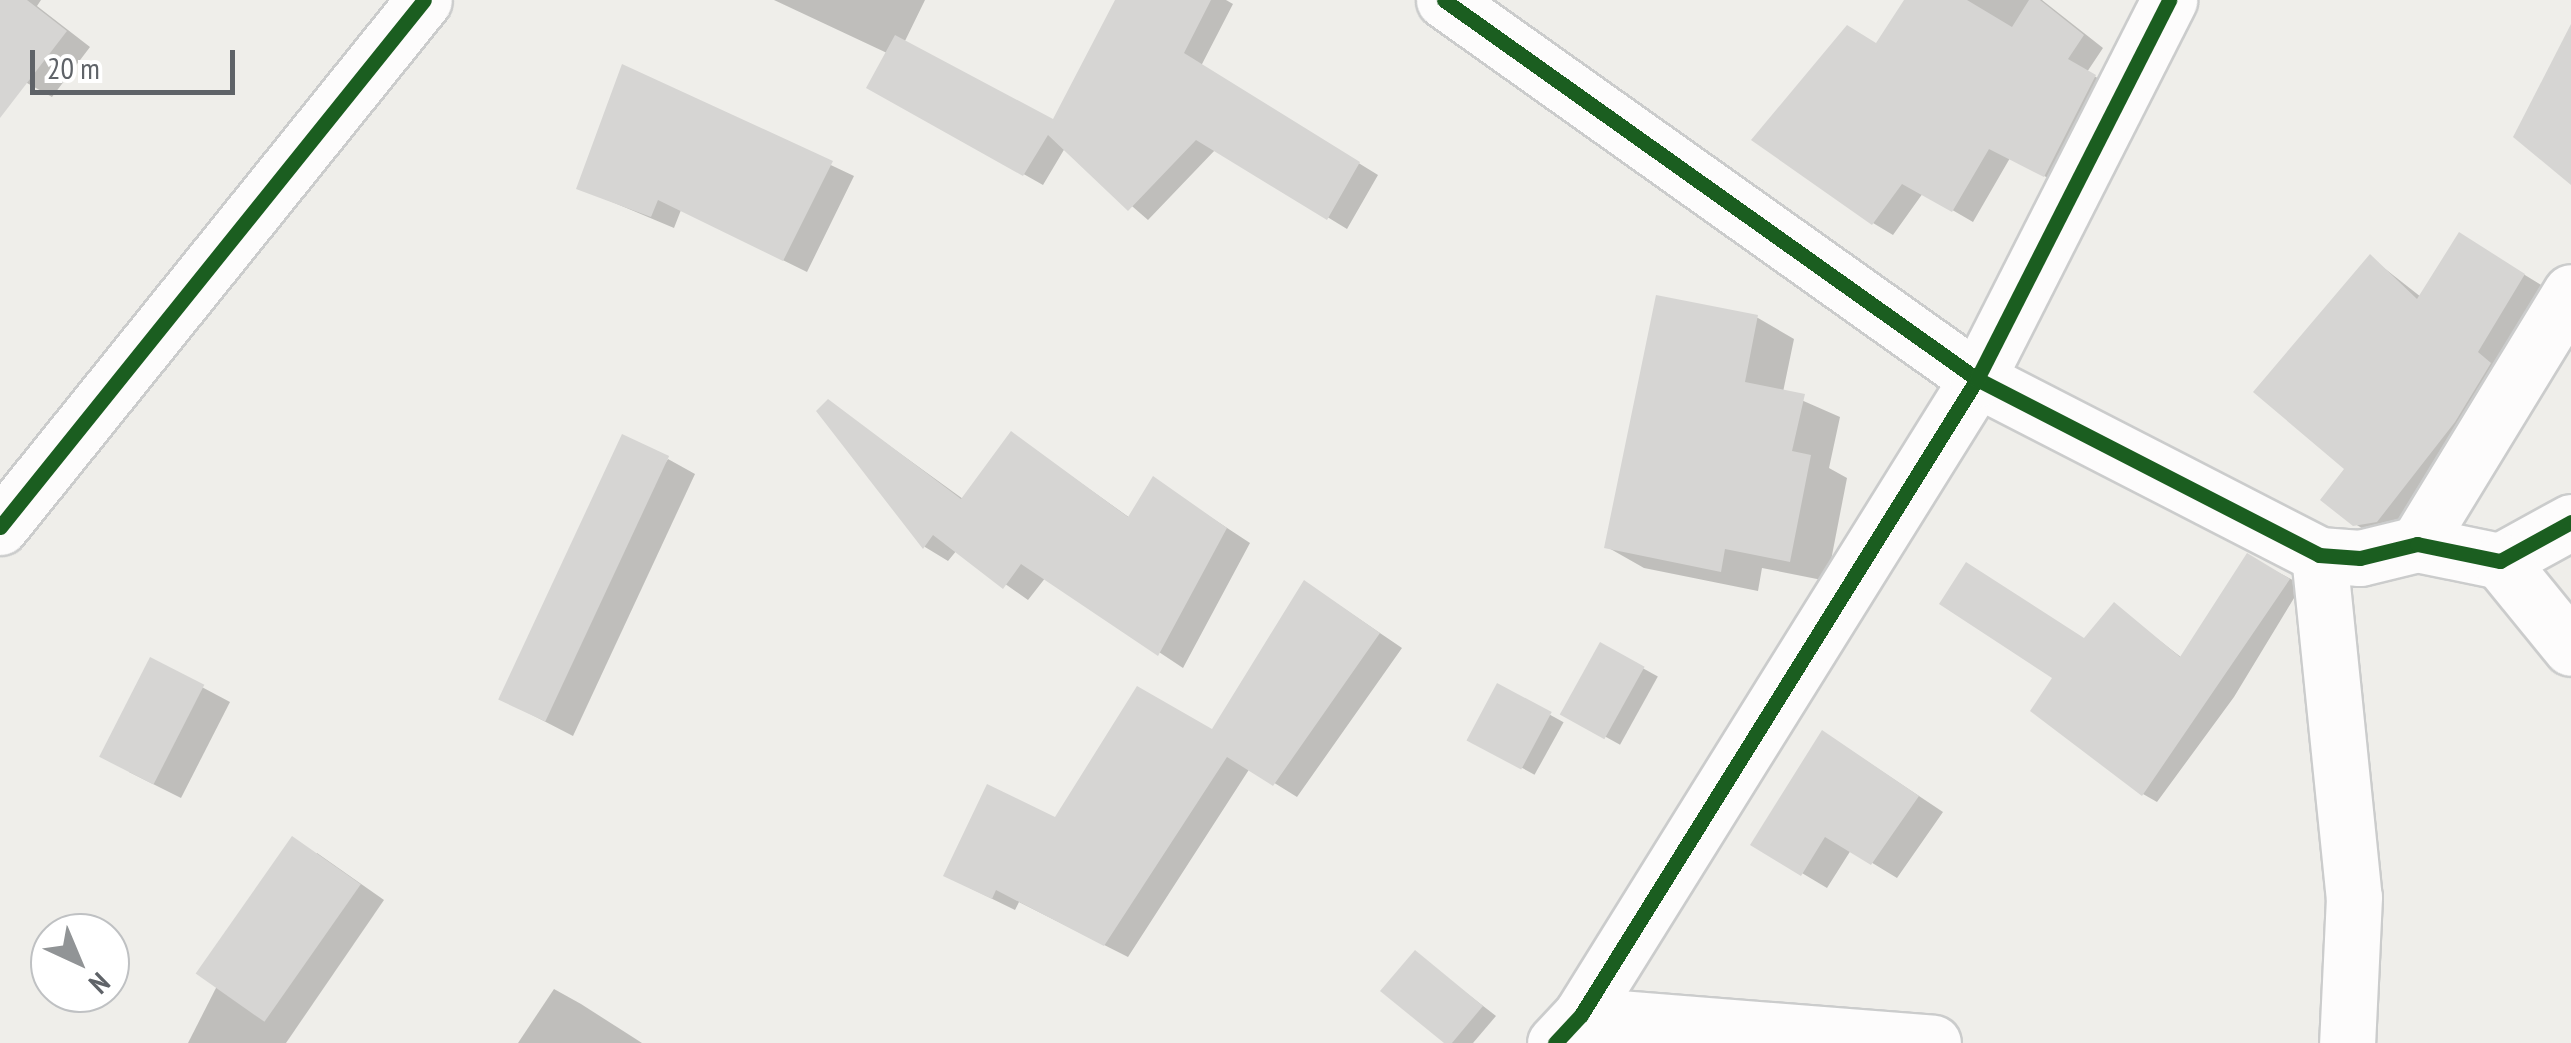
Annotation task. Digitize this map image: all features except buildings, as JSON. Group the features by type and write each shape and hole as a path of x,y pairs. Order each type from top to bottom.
{"street":[{"path":"0,527 424,0"},
{"path":"1444,0 1978,380 2319,555 2360,558 2416,544 2500,562 2571,648"},
{"path":"1568,1029 1978,380 2169,0"},
{"path":"2416,544 2571,292"},
{"path":"2500,562 2571,522"},
{"path":"2319,555 2354,897 2347,1043"},
{"path":"1568,1029 1932,1043"}],"cycle path":[{"path":"0,527 424,0"},
{"path":"1444,0 1977,379 2319,555 2360,558 2417,544 2500,561 2571,522"},
{"path":"1555,1043 1581,1015 1977,379 2169,0"}]}
